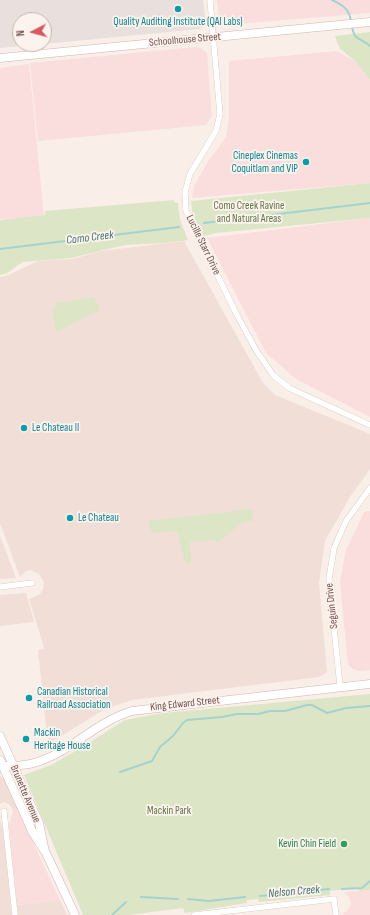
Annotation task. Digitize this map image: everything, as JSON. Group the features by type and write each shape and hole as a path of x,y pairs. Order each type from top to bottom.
{"main road":[{"name":"Schoolhouse Street","path":"0,58 370,22"},
{"name":"King Edward Street","path":"1,764 13,766 32,764 55,755 105,722 114,717 132,711 340,686 370,684"},
{"name":"Brunette Avenue","path":"0,736 39,823 46,853"},
{"name":"Brunette Avenue","path":"1,764 33,833 46,853 75,915"}],"street":[{"name":"Lucille Starr Drive","path":"210,0 220,103 219,123 212,139 190,174 185,192 186,211 236,314 256,350 273,375 289,388 370,425"},
{"name":"Seguin Drive","path":"340,686 329,579 334,548 346,521 370,488"},
{"path":"0,587 32,584"},
{"path":"4,811 15,915"},
{"path":"194,915 334,899 336,915"}],"shaded area":[{"path":"0,0 203,0 206,24 200,29 52,43 52,12 12,12 12,47 0,48"},
{"path":"217,0 370,0 370,13 224,25 219,18"},
{"path":"195,47 201,48 207,53 212,116 206,125 38,141 30,63"},
{"path":"337,51 356,62 370,80 370,183 192,198 194,186 207,163 226,137 229,119 229,61"},
{"path":"29,64 44,217 0,219 0,68"},
{"path":"370,218 370,417 296,379 266,353 207,238"},
{"path":"184,241 263,383 275,395 370,434 370,469 350,497 325,541 319,583 327,672 319,677 132,700 105,709 48,744 38,650 44,649 29,599 40,594 43,589 44,582 39,574 31,570 26,571 20,577 0,523 0,277 6,276 38,261 72,259 101,251"},
{"path":"370,511 370,670 360,671 354,670 348,665 340,581 346,550 364,512"},
{"path":"0,536 16,578 0,579"},
{"path":"26,593 34,622 0,626 0,595"},
{"path":"0,776 6,783 17,808 13,810 9,804 3,802 0,804"},
{"path":"17,808 60,900 17,905 9,826 13,810"},
{"path":"0,819 3,830 12,915 0,915"},
{"path":"370,890 370,915 342,915 351,905 349,897 344,892"},
{"path":"60,900 67,915 18,915 17,905"}],"green space":[{"path":"370,32 370,80 356,62 339,48 340,46 338,45 335,36"},
{"name":"Como Creek Ravine and Natural Areas","path":"370,183 370,218 216,233 201,237 193,218 191,201"},
{"name":"Como Creek Ravine and Natural Areas","path":"174,200 175,203 178,203 180,220 188,240 125,245 71,258 23,262 10,272 0,275 0,220 45,215 45,211"},
{"path":"94,297 99,310 57,332 53,313 57,303"},
{"path":"252,509 254,520 240,524 218,543 213,540 190,542 191,562 185,563 177,531 152,533 148,521"},
{"name":"Mackin Park","path":"370,694 370,890 360,891 355,888 330,891 330,895 259,902 258,899 247,900 247,903 185,913 183,908 128,915 83,915 24,775 51,765 125,720 163,713"}],"waterway":[{"path":"332,0 345,8 349,13 351,21"},
{"path":"352,26 356,37 370,46"},
{"name":"Como Creek","path":"204,223 370,203"},
{"name":"Como Creek","path":"0,249 179,227"},
{"path":"120,772 152,761 160,747 173,736 187,720 237,714 258,714 270,711 285,711 307,705 312,705 327,713 346,708 370,706"},
{"name":"Nelson Creek","path":"342,889 362,888 370,881"},
{"name":"Nelson Creek","path":"260,896 329,889"},
{"name":"Nelson Creek","path":"141,897 178,899"},
{"name":"Nelson Creek","path":"188,899 209,901 245,897"},
{"name":"Nelson Creek","path":"112,915 126,902"}],"place":[{"name":"Quality Auditing Institute (QAI Labs)","path":"178,9"},
{"name":"Cineplex Cinemas Coquitlam and VIP","path":"306,162"},
{"name":"Le Chateau II","path":"24,428"},
{"name":"Le Chateau","path":"70,518"},
{"name":"Canadian Historical Railroad Association","path":"29,698"},
{"name":"Mackin Heritage House","path":"26,739"},
{"name":"Kevin Chin Field","path":"344,844"}]}
